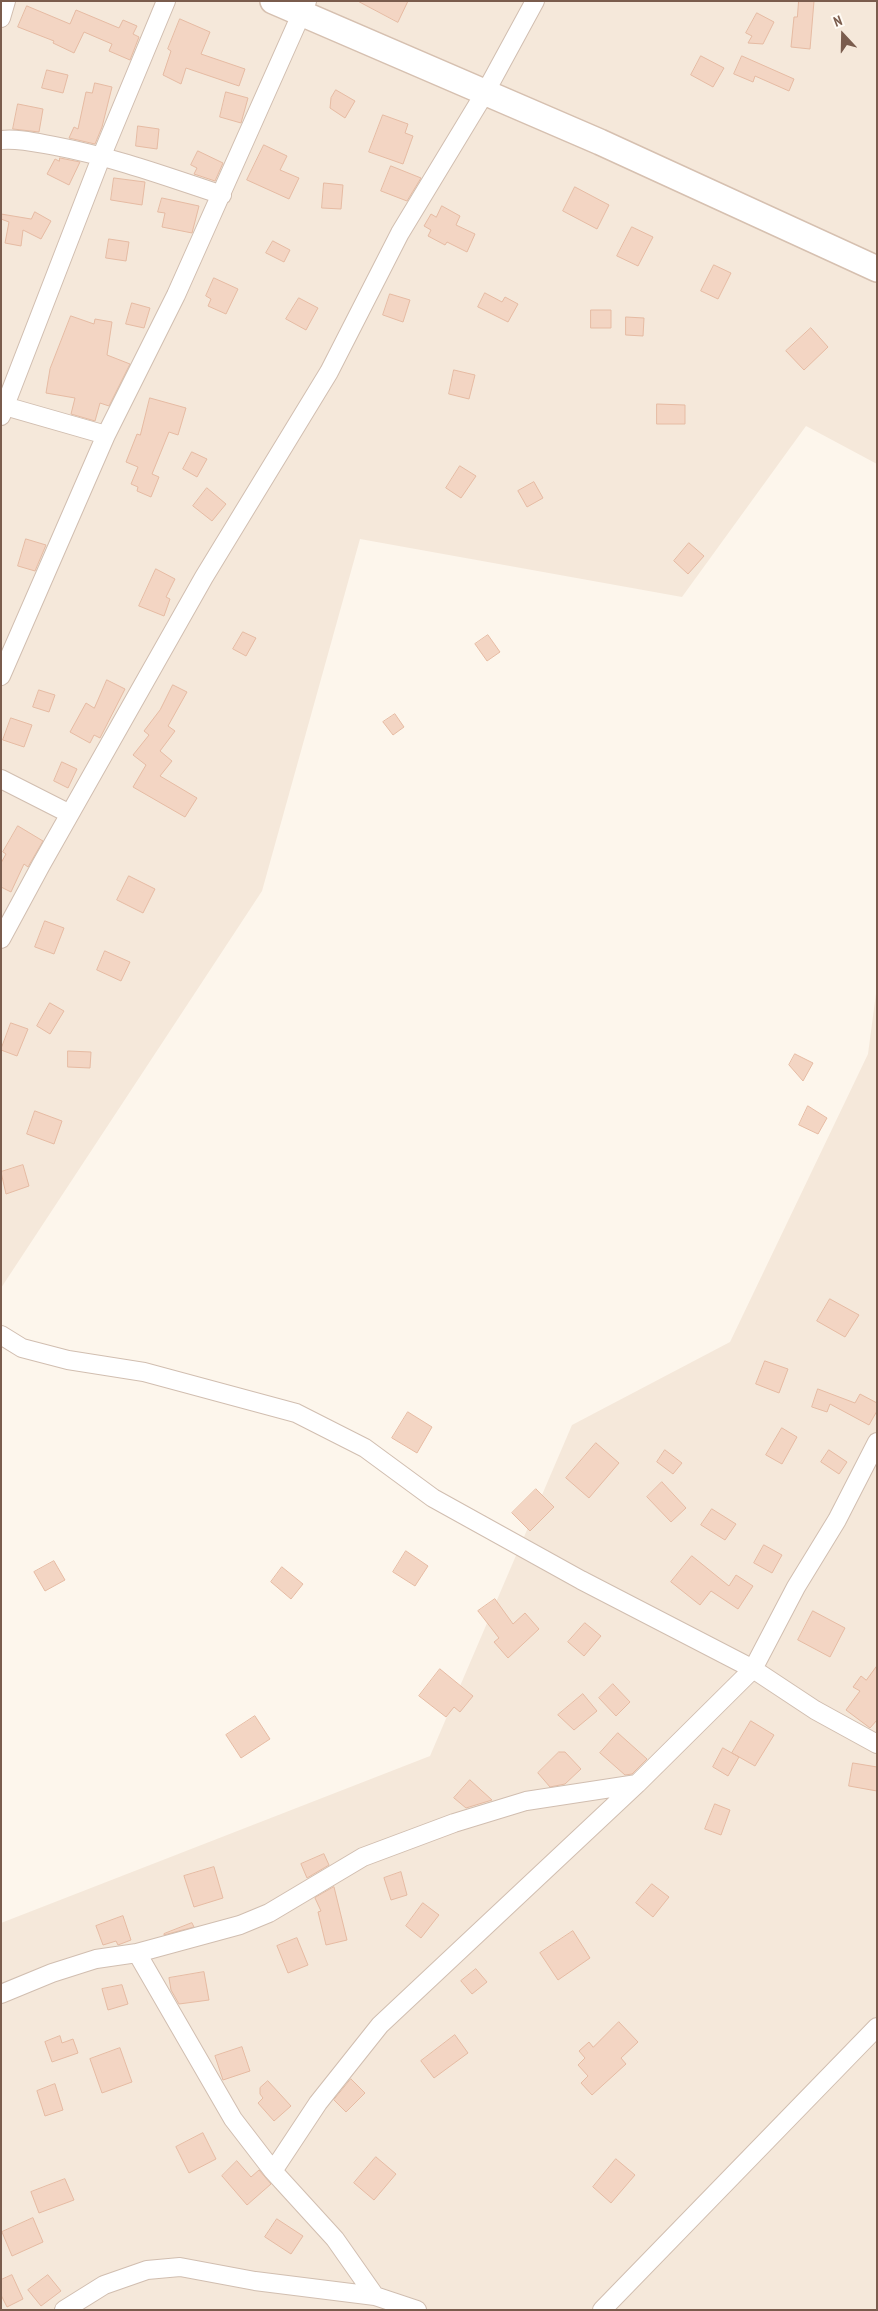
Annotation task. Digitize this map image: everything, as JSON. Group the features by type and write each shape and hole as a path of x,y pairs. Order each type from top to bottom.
{"street":[{"path":"1,18 6,1"},
{"path":"106,435 3,409 102,155 166,1"},
{"path":"273,1 304,8 877,269"},
{"path":"1,939 204,577 329,372 400,233 486,91 535,1"},
{"path":"1,676 106,435 176,295 304,8"},
{"path":"1,140 8,139 45,144 102,155 222,195"},
{"path":"1,779 70,814"},
{"path":"1,1335 22,1348 68,1360 144,1372 296,1413 365,1448 433,1498 589,1584 753,1669 815,1710 877,1744"},
{"path":"273,2171 318,2103 380,2025 638,1784 753,1669 796,1587 836,1520 877,1442"},
{"path":"1,1994 52,1973 96,1959 137,1953 240,1925 269,1913 363,1857 454,1823 526,1801 638,1784"},
{"path":"137,1953 233,2119 273,2171 335,2239 375,2296"},
{"path":"602,2310 877,2028"},
{"path":"64,2310 104,2286 148,2270 180,2267 255,2281 375,2296 417,2310"}],"shaded area":[{"path":"1,1 877,1 877,464 806,426 682,597 360,539 262,891 1,1288"},
{"path":"877,986 877,2310 1,2310 1,1923 430,1756 572,1425 730,1342 868,1054"}],"building":[{"path":"358,1 408,1 398,22"},
{"path":"799,1 814,1 810,49 791,47 794,17 797,17"},
{"path":"27,6 70,24 76,10 119,28 123,20 137,26 133,34 139,37 130,60 109,51 112,44 84,32 74,53 53,43 54,41 18,27"},
{"path":"757,13 774,22 763,44 748,43 752,36 746,33"},
{"path":"180,19 210,32 201,54 245,69 239,86 186,68 181,84 163,75 171,51 168,49"},
{"path":"701,56 724,68 713,87 691,75"},
{"path":"742,56 794,79 789,91 755,76 753,82 734,74"},
{"path":"47,70 68,75 63,93 42,88"},
{"path":"95,83 112,87 102,127 95,144 69,138 74,127 78,129 86,92 92,93"},
{"path":"336,90 355,101 345,118 330,108 331,98"},
{"path":"226,92 248,98 241,123 220,117"},
{"path":"18,104 43,109 39,132 13,129"},
{"path":"383,115 408,124 405,133 413,136 403,164 369,152"},
{"path":"138,126 159,129 157,149 136,146"},
{"path":"264,145 287,156 280,170 299,178 289,199 247,180"},
{"path":"198,151 223,163 215,181 194,174 197,168 191,165"},
{"path":"60,158 80,162 69,185 47,174 55,159 59,161"},
{"path":"391,166 421,178 407,201 381,191"},
{"path":"114,178 145,182 142,205 111,200"},
{"path":"324,183 343,185 341,209 322,208"},
{"path":"575,187 609,205 597,229 563,211"},
{"path":"162,198 199,206 192,233 162,227 165,213 158,212"},
{"path":"442,206 460,216 456,225 475,234 467,252 447,242 445,245 428,236 431,230 424,226 431,214 436,217"},
{"path":"35,212 51,221 41,239 23,230 21,246 5,243 9,222 1,219 1,214 31,219"},
{"path":"632,227 653,237 638,266 617,256"},
{"path":"109,239 129,242 126,261 106,258"},
{"path":"273,241 290,250 284,262 266,253"},
{"path":"714,265 731,273 718,299 701,291"},
{"path":"214,278 238,289 226,314 208,306 211,299 206,296"},
{"path":"485,293 502,302 505,297 518,304 508,322 478,307"},
{"path":"390,294 410,300 403,322 383,315"},
{"path":"299,298 318,308 306,330 286,319"},
{"path":"132,303 150,308 144,328 126,324"},
{"path":"591,310 611,310 611,328 591,328"},
{"path":"71,316 94,324 95,319 112,322 107,355 130,364 109,406 100,403 95,421 71,414 75,398 46,393 50,369"},
{"path":"626,317 644,318 643,336 626,335"},
{"path":"811,328 828,347 804,370 786,351"},
{"path":"454,370 475,375 469,399 449,394"},
{"path":"150,398 186,408 178,435 169,432 152,474 159,477 151,497 137,491 138,487 131,484 138,467 126,462 137,434 140,435"},
{"path":"657,404 685,405 685,424 657,424"},
{"path":"192,452 207,459 197,477 183,469"},
{"path":"460,466 476,476 461,498 446,488"},
{"path":"534,482 543,498 527,507 518,491"},
{"path":"207,488 226,504 212,521 193,506"},
{"path":"26,539 46,545 35,571 18,566"},
{"path":"689,543 704,556 688,574 674,561"},
{"path":"156,569 175,579 166,597 170,599 164,616 139,606"},
{"path":"243,632 256,638 246,656 233,649"},
{"path":"488,635 500,652 487,661 475,644"},
{"path":"107,680 125,689 100,738 94,735 90,743 70,732 86,703 94,708"},
{"path":"173,685 187,692 168,726 175,731 160,751 172,761 160,776 197,798 185,817 133,787 146,765 133,755 149,735 144,731 160,710"},
{"path":"39,690 55,695 49,712 33,707"},
{"path":"395,714 404,727 393,735 383,722"},
{"path":"11,718 32,725 24,747 3,740"},
{"path":"62,762 77,769 68,788 54,781"},
{"path":"18,826 43,841 28,867 24,864 11,892 1,887 1,863 6,854 3,852"},
{"path":"129,876 155,889 143,913 117,900"},
{"path":"45,921 64,928 54,954 35,947"},
{"path":"105,951 130,962 121,981 97,970"},
{"path":"50,1003 64,1011 50,1034 37,1026"},
{"path":"11,1023 28,1029 17,1056 1,1050"},
{"path":"68,1051 91,1052 90,1068 68,1067"},
{"path":"795,1054 813,1063 803,1081 789,1065"},
{"path":"808,1106 827,1118 818,1134 799,1125"},
{"path":"35,1111 62,1121 54,1144 27,1134"},
{"path":"23,1165 29,1186 6,1194 1,1172"},
{"path":"830,1299 859,1315 845,1337 817,1321"},
{"path":"765,1361 788,1369 779,1393 756,1384"},
{"path":"818,1389 855,1403 860,1394 877,1403 877,1411 869,1425 830,1404 827,1412 812,1407"},
{"path":"408,1412 432,1427 417,1453 392,1438"},
{"path":"782,1428 797,1437 782,1464 766,1455"},
{"path":"596,1443 619,1463 589,1498 566,1478"},
{"path":"665,1450 682,1463 673,1474 657,1462"},
{"path":"829,1450 847,1462 839,1474 821,1462"},
{"path":"662,1482 686,1508 671,1522 647,1497"},
{"path":"536,1489 554,1507 530,1531 512,1513"},
{"path":"712,1509 736,1524 725,1540 701,1525"},
{"path":"764,1545 782,1555 772,1573 754,1563"},
{"path":"406,1551 428,1566 415,1586 393,1572"},
{"path":"692,1556 729,1586 736,1575 753,1586 738,1609 711,1591 700,1605 671,1582"},
{"path":"54,1561 65,1580 45,1591 34,1572"},
{"path":"282,1567 303,1584 291,1599 271,1582"},
{"path":"495,1599 513,1624 525,1613 539,1629 508,1658 494,1642 499,1638 478,1611"},
{"path":"813,1611 845,1628 830,1657 798,1640"},
{"path":"585,1623 601,1636 584,1656 568,1642"},
{"path":"877,1666 877,1720 870,1728 846,1710 860,1691 853,1687 861,1676 866,1680"},
{"path":"440,1669 473,1696 460,1712 454,1707 446,1717 419,1696"},
{"path":"613,1684 630,1702 616,1716 599,1698"},
{"path":"583,1694 597,1711 574,1730 558,1715"},
{"path":"255,1716 270,1739 241,1758 226,1735"},
{"path":"751,1721 774,1735 755,1766 732,1753"},
{"path":"618,1733 647,1759 632,1774 625,1775 600,1753"},
{"path":"723,1748 739,1757 728,1776 713,1767"},
{"path":"559,1752 565,1752 581,1769 565,1784 550,1787 538,1773"},
{"path":"853,1763 877,1767 877,1791 849,1786"},
{"path":"470,1780 492,1800 466,1808 454,1798"},
{"path":"715,1804 730,1810 721,1835 705,1829"},
{"path":"324,1854 329,1865 307,1878 301,1864"},
{"path":"214,1867 223,1898 194,1907 184,1876"},
{"path":"401,1872 407,1895 391,1900 384,1878"},
{"path":"652,1884 669,1897 653,1917 636,1903"},
{"path":"334,1887 347,1940 326,1945 318,1912 321,1911 315,1898"},
{"path":"423,1903 439,1915 421,1938 406,1926"},
{"path":"123,1916 131,1940 118,1945 116,1941 103,1945 96,1926"},
{"path":"192,1923 194,1927 164,1935 164,1934"},
{"path":"573,1931 590,1958 558,1980 540,1953"},
{"path":"297,1938 308,1965 288,1973 277,1946"},
{"path":"476,1969 487,1982 472,1994 461,1981"},
{"path":"204,1972 209,2000 179,2004 171,1990 169,1978"},
{"path":"122,1985 128,2004 108,2010 102,1989"},
{"path":"619,2022 638,2042 621,2058 626,2064 592,2095 581,2083 588,2076 578,2065 585,2058 579,2051 589,2042 593,2047"},
{"path":"455,2035 468,2053 434,2078 421,2061"},
{"path":"60,2036 62,2043 73,2039 78,2053 52,2062 45,2042"},
{"path":"242,2047 250,2071 223,2080 215,2056"},
{"path":"120,2048 132,2082 102,2093 90,2059"},
{"path":"351,2079 365,2093 346,2112 334,2100"},
{"path":"268,2081 291,2106 274,2121 258,2103 263,2098 260,2094 260,2088"},
{"path":"55,2084 63,2110 45,2116 37,2091"},
{"path":"203,2133 216,2159 189,2173 176,2147"},
{"path":"376,2157 396,2174 374,2200 354,2183"},
{"path":"616,2159 635,2175 611,2203 593,2187"},
{"path":"237,2161 251,2177 259,2170 271,2184 247,2205 222,2176"},
{"path":"65,2179 74,2200 39,2213 31,2192"},
{"path":"33,2218 43,2242 12,2256 2,2232"},
{"path":"277,2219 303,2236 291,2254 265,2237"},
{"path":"12,2275 23,2299 7,2307 1,2295 1,2280"},
{"path":"48,2275 61,2291 41,2306 28,2290"}]}
